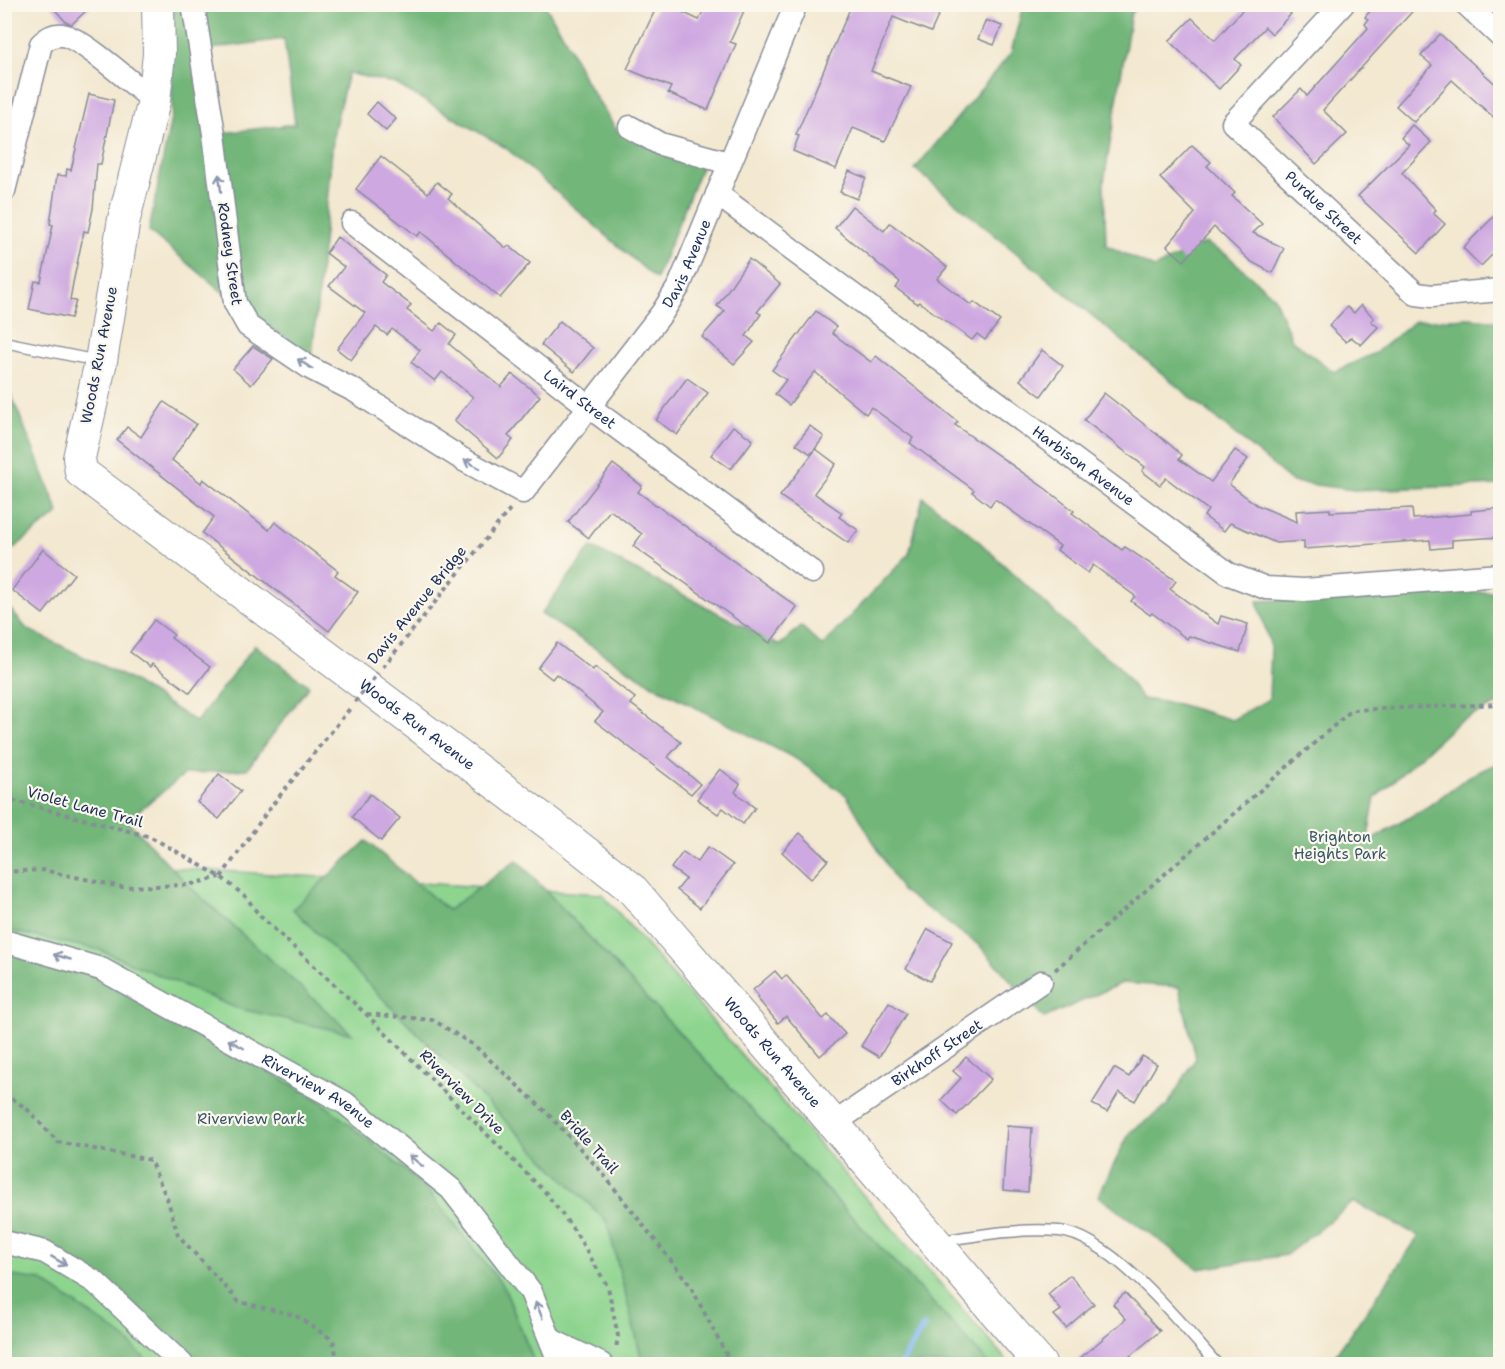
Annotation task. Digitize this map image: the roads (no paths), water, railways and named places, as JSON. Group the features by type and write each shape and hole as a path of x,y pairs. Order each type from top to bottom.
{"street":[{"name":"Woods Run Avenue","path":"158,4 159,54 154,101 124,219 100,361 79,458 81,471 617,876 640,899 1040,1365"},
{"name":"Rodney Street","path":"193,4 211,113 235,303 243,319 248,326 310,368 354,391 462,459 523,492"},
{"name":"Davis Avenue","path":"523,492 674,295 796,4"},
{"name":"Purdue Street","path":"1343,4 1233,123 1416,294 1432,296 1500,290"},
{"path":"1466,4 1500,36"},
{"path":"4,191 41,44 47,38 62,35 82,44 154,101"},
{"path":"630,127 660,144 729,163"},
{"name":"Harbison Avenue","path":"717,194 1229,574 1266,588 1304,590 1500,575"},
{"name":"Laird Street","path":"352,223 588,406 812,572"},
{"name":"Riverview Avenue","path":"4,941 101,969 345,1103 451,1189 531,1292 560,1365"},
{"name":"Birkhoff Street","path":"833,1124 1041,982"},
{"path":"4,1242 45,1252 95,1282 182,1365"},
{"path":"551,1340 600,1361 608,1360"}],"lane":[{"path":"4,342 100,361"},
{"path":"935,1242 994,1233 1061,1231 1102,1248 1135,1276 1216,1365"}],"waterway":[{"path":"901,1364 924,1326"}],"park label":[{"name":"Brighton Heights Park","path":"1340,846"},
{"name":"Riverview Park","path":"251,1119"}]}
